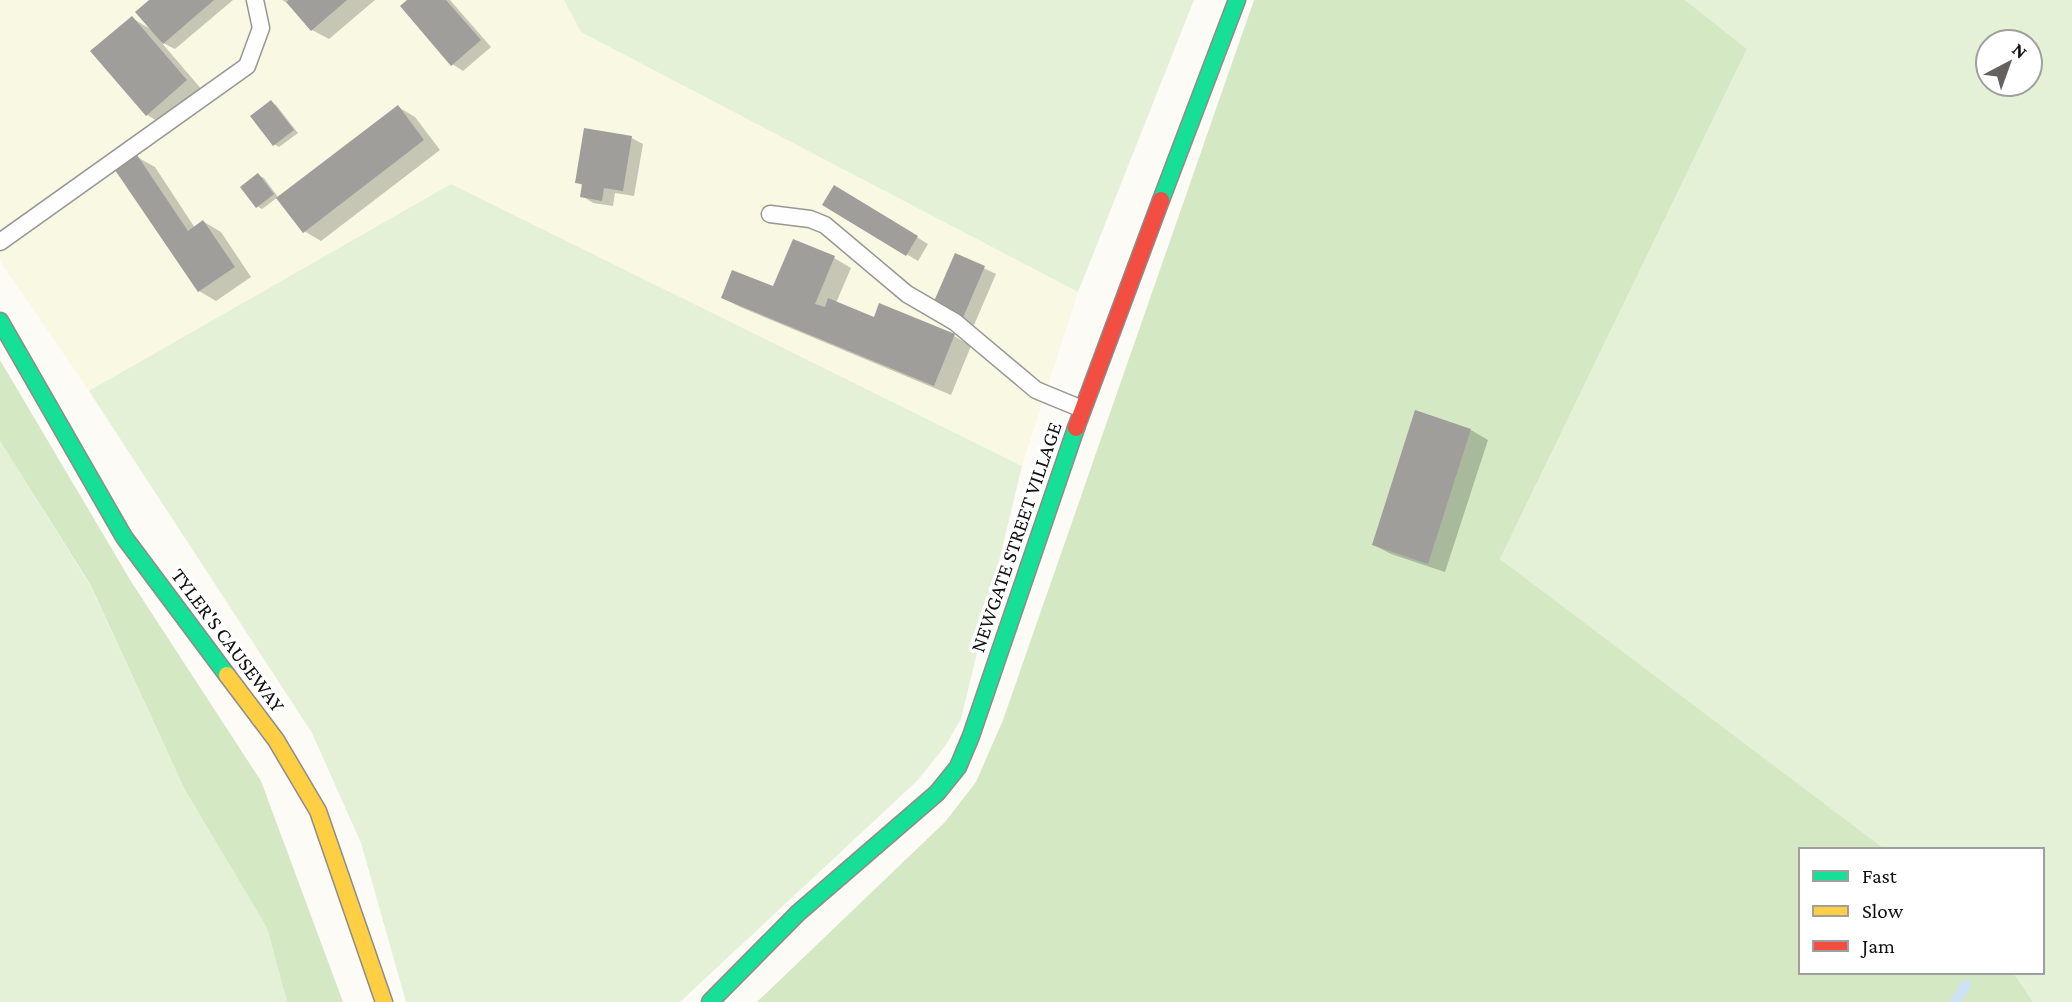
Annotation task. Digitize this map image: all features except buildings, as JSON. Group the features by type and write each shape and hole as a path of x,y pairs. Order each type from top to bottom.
{"street":[{"name":"NEWGATE STREET VILLAGE","path":"710,1002 798,913 937,793 958,767 971,736 1082,409 1237,0"},
{"name":"TYLER'S CAUSEWAY","path":"0,321 124,537 276,740 318,811 384,1002"}],"lane":[{"path":"0,242 247,66 261,28 255,0"},
{"path":"770,214 810,219 825,225 907,295 955,322 1036,390 1082,409"}],"green space":[{"path":"0,0 564,0 581,32 1078,292 1022,466 451,184 89,391 0,261"},
{"path":"564,0 1194,0 1078,292 581,32"},
{"path":"1254,0 1685,0 1747,49 1500,559 1883,848 1799,848 1799,974 2014,974 2033,1002 757,1002 945,822 976,782 1003,720"},
{"path":"1685,0 2072,0 2072,1002 2033,1002 2014,974 2044,974 2044,848 1883,848 1500,559 1747,49"},
{"path":"451,184 1022,466 961,719 945,746 918,780 680,1002 406,1002 361,843 312,733 89,391"},
{"path":"0,360 132,583 261,781 343,1002 287,1002 267,928 185,790 90,584 0,441"},
{"path":"0,441 90,585 185,790 267,928 287,1002 0,1002"}],"waterway":[{"path":"1955,1002 1966,985"}],"traffic: fast":[{"path":"1161,200 1237,0"},
{"path":"0,321 124,537 227,675"},
{"path":"710,1002 798,913 937,793 958,767 1076,428"}],"traffic: slow":[{"path":"227,675 276,740 318,811 384,1002"}],"traffic: jam":[{"path":"1076,428 1161,200"}]}
